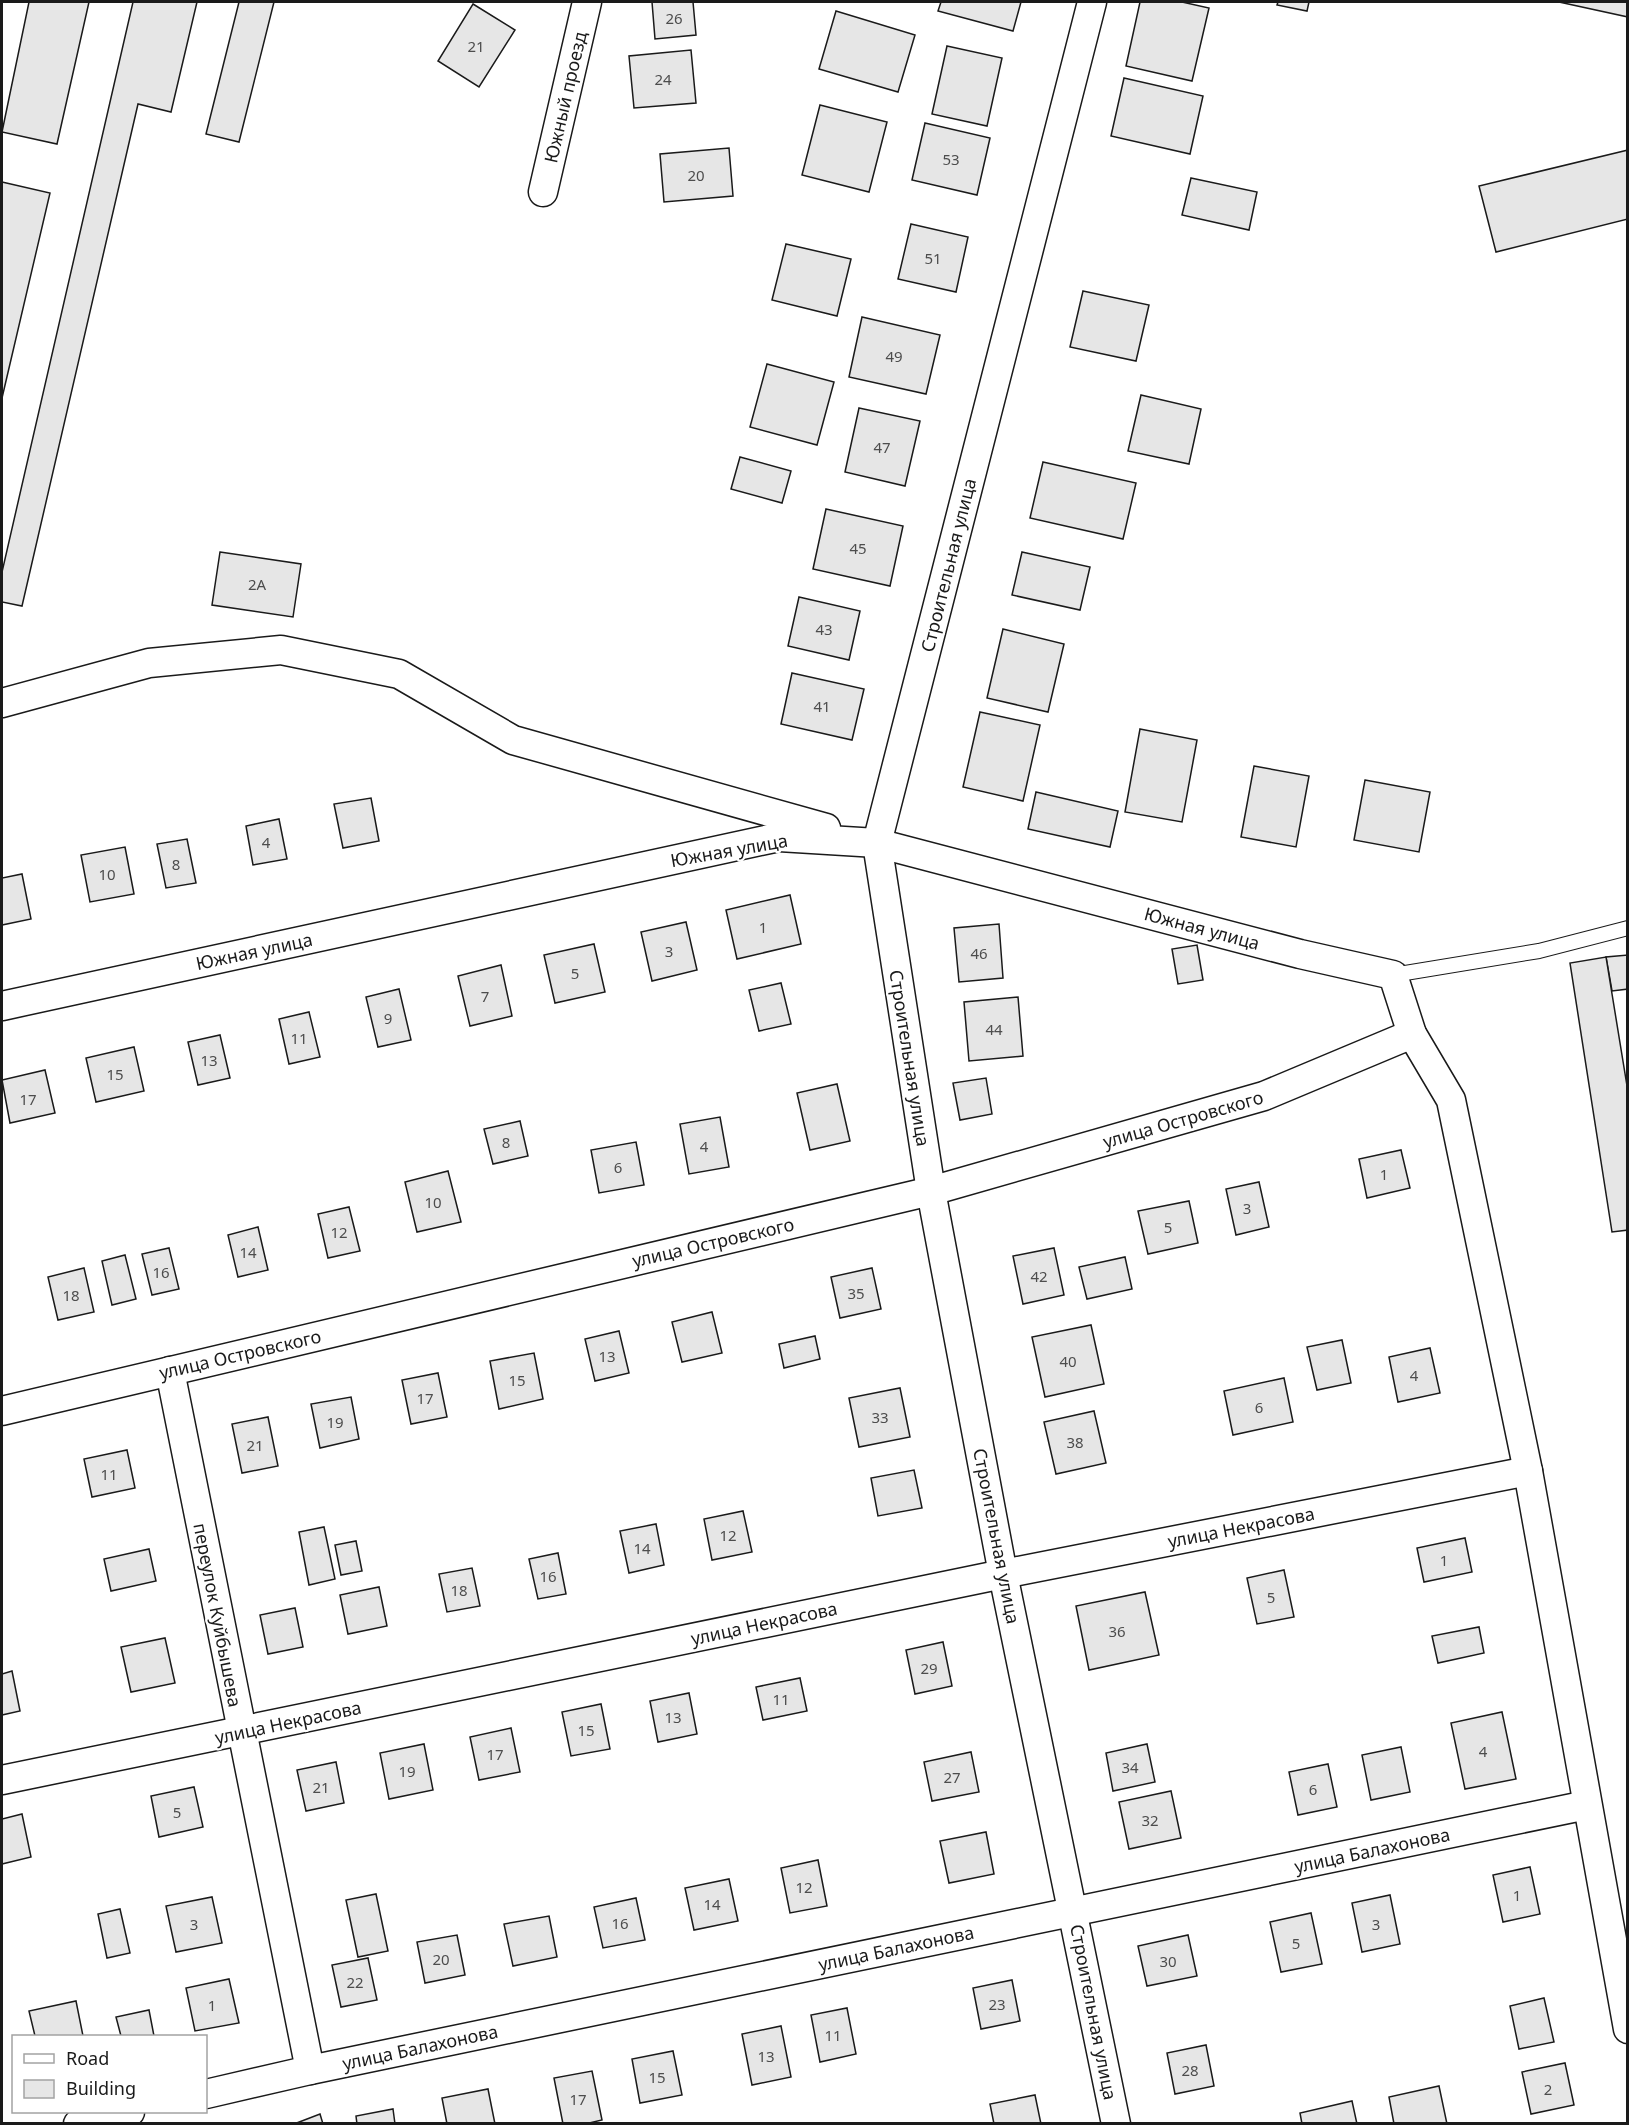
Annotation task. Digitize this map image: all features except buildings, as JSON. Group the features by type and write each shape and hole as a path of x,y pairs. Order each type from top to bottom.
{"street":[{"name":"Южный проезд","path":"543,192 587,2"},
{"name":"Строительная улица","path":"1092,2 877,843 931,1191 1003,1574 1116,2124"},
{"path":"2,703 149,663 281,651 399,674 513,740 877,843"},
{"name":"Южная улица","path":"2,1006 779,837 877,843 1300,954 1393,975"},
{"path":"1393,975 1412,1034 1451,1100 1528,1471 1628,2029"},
{"name":"улица Островского","path":"2,1411 931,1191 1264,1096 1412,1034"},
{"name":"переулок Куйбышева","path":"170,1371 310,2070"},
{"name":"улица Некрасова","path":"2,1780 1003,1574 1528,1471"},
{"name":"улица Балахонова","path":"207,2094 310,2070 1587,1805"},
{"path":"78,2124 126,2113"}],"lane":[{"path":"1393,975 1539,951 1628,928"}]}
